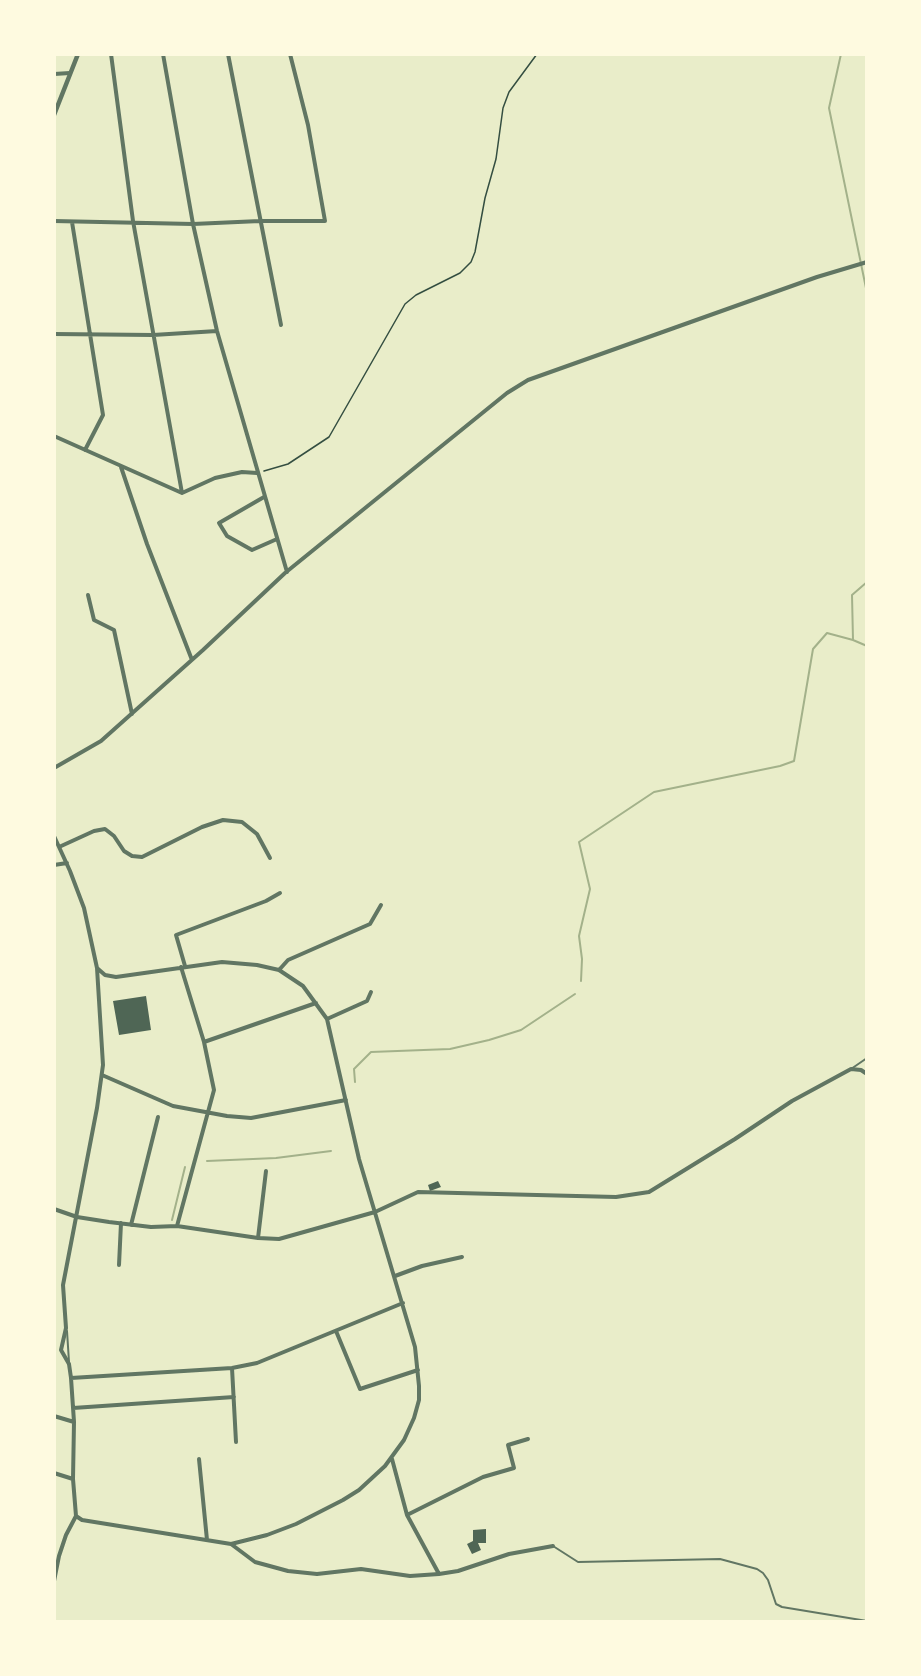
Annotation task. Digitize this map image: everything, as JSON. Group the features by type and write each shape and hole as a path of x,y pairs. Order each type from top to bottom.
{"street":[{"path":"54,115 78,54"},
{"path":"111,54 132,221 182,493"},
{"path":"163,54 193,224 217,331 287,572"},
{"path":"228,54 281,325"},
{"path":"54,221 193,224 325,221 308,125 290,54"},
{"path":"54,74 70,73"},
{"path":"72,222 104,415 85,450"},
{"path":"54,768 101,741 192,660 249,605 330,535 499,400 528,380 817,276 865,262"},
{"path":"54,334 153,335 217,331"},
{"path":"54,436 182,493 215,478 242,472 257,473"},
{"path":"121,466 147,544 192,660"},
{"path":"264,497 219,523 227,536 252,550 277,539"},
{"path":"88,595 94,620 114,630 132,715"},
{"path":"59,847 94,831 105,829 114,836 124,851 132,856 142,856 202,827 223,820 242,822 257,834 270,858"},
{"path":"54,836 84,908 97,968 103,1065 63,1286 66,1328 61,1350 69,1364 71,1378 76,1516 66,1535 54,1578"},
{"path":"54,865 67,863"},
{"path":"177,1226 214,1090 176,935 266,901 280,893"},
{"path":"279,970 288,960 370,924 381,905"},
{"path":"76,1516 81,1520 231,1544 267,1535 296,1524 343,1500 373,1479 392,1458 404,1440 419,1400 415,1347 359,1160 327,1019 316,1003 303,986 279,970 257,965 222,962 116,977 105,975 97,968"},
{"path":"327,1019 367,1001 370,992"},
{"path":"204,1042 316,1003"},
{"path":"54,1209 77,1217 121,1224 151,1227 177,1226 279,1239 375,1212 418,1192 616,1197 649,1192 792,1101 851,1069 861,1070 867,1074"},
{"path":"102,1076 173,1106 251,1118 346,1100"},
{"path":"131,1225 158,1117"},
{"path":"258,1238 266,1171"},
{"path":"119,1266 121,1224"},
{"path":"394,1276 422,1266 462,1257"},
{"path":"71,1378 232,1368 257,1363 403,1303"},
{"path":"336,1331 360,1389 418,1370"},
{"path":"232,1368 236,1442"},
{"path":"73,1408 234,1397"},
{"path":"54,1416 74,1422"},
{"path":"407,1515 483,1477 514,1468 508,1445 528,1439"},
{"path":"392,1458 407,1515 439,1574"},
{"path":"199,1459 207,1540"},
{"path":"54,1473 73,1479"},
{"path":"231,1544 255,1562 288,1571 317,1574 361,1569 410,1576 458,1571 509,1554 553,1546"}],"lane":[{"path":"851,1069 867,1058"},
{"path":"66,1328 69,1364"},
{"path":"553,1546 578,1562 720,1559 757,1569 763,1573 768,1580 776,1604 782,1607 867,1621"}],"path":[{"path":"257,473 288,464 329,437 405,304 416,295 460,273 471,262 496,159 503,108 509,92 537,54"}],"building":[{"path":"146,996 151,1030 119,1035 113,1001"},
{"path":"438,1181 441,1187 430,1191 428,1185"},
{"path":"486,1529 486,1543 478,1543 481,1550 472,1554 467,1544 473,1541 473,1530"}],"waterway":[{"path":"841,54 829,108 867,293"},
{"path":"853,640 852,595 867,582"},
{"path":"581,981 582,959 579,936 590,889 579,842 654,792 780,766 794,761 813,649 827,633 867,646"},
{"path":"355,1082 354,1069 371,1052 450,1049 489,1040 521,1030 575,994"},
{"path":"207,1161 276,1158 331,1151"},
{"path":"172,1220 185,1167"}]}
